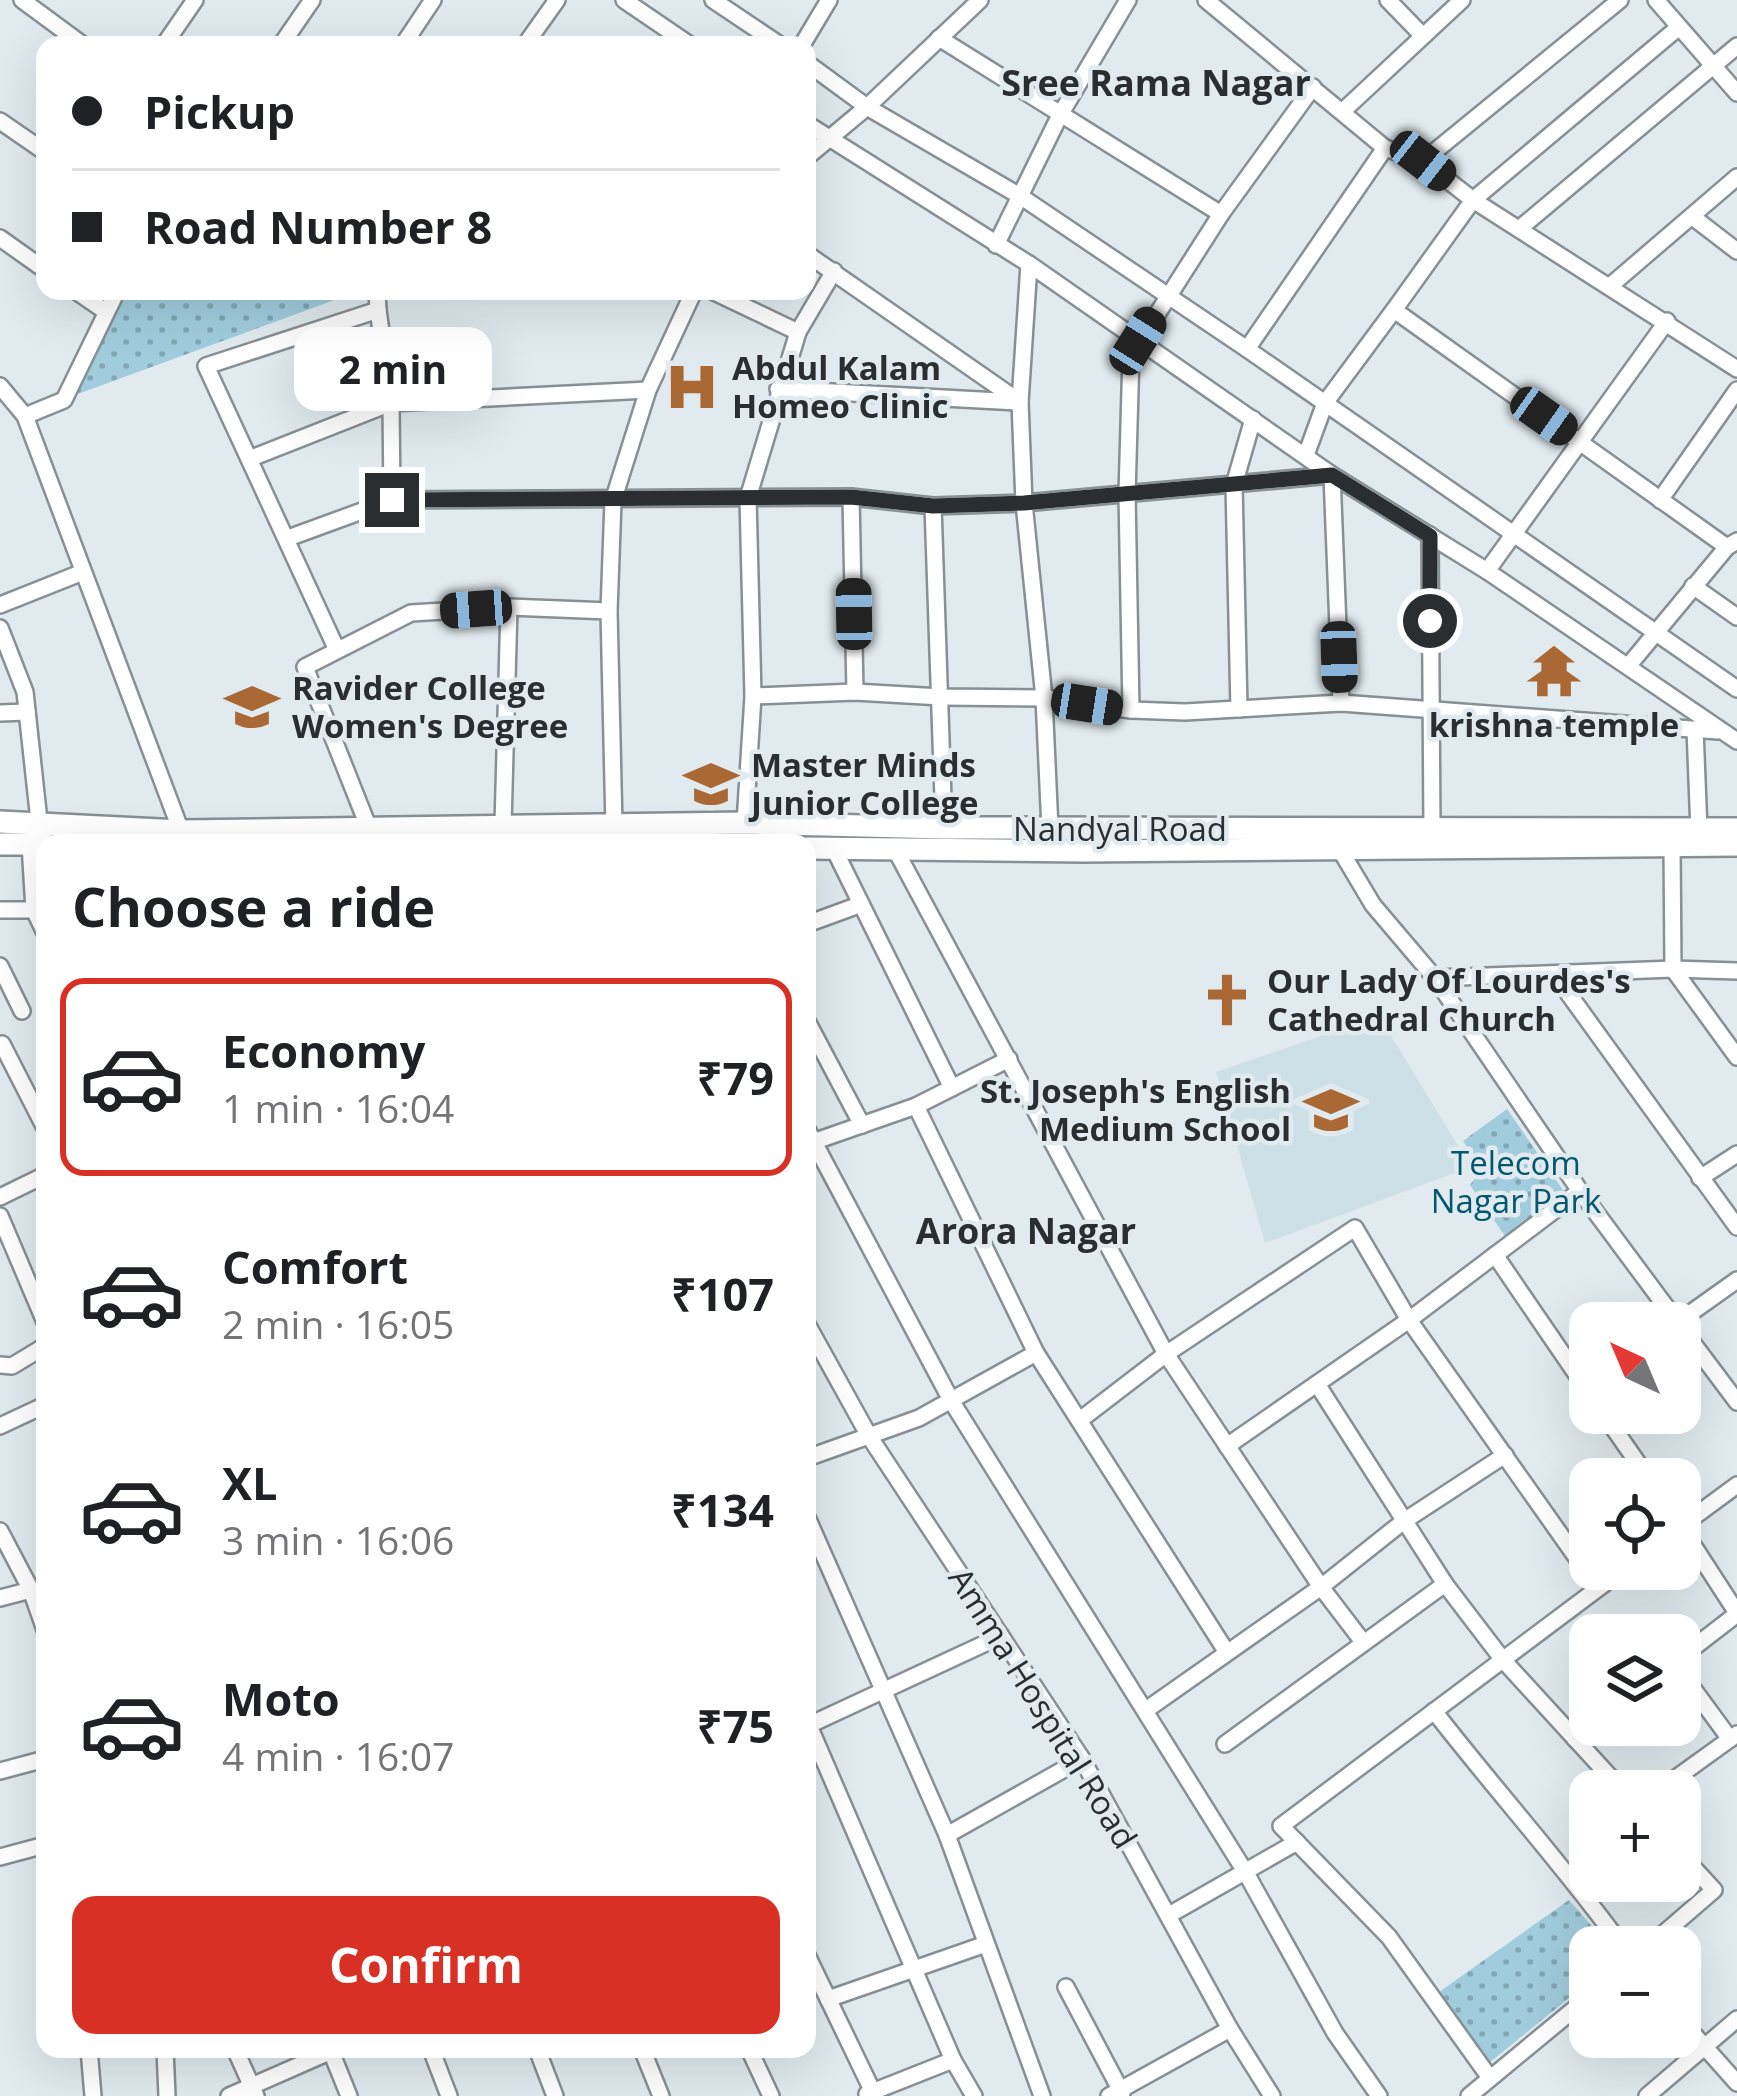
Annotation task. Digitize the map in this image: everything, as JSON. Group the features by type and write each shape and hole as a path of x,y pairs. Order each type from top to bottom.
{"main road":[{"name":"Nandyal Road","path":"0,822 181,831 503,825 559,834 614,827 745,823 944,829 1737,829"},
{"path":"0,844 36,844"},
{"name":"Nandyal Road","path":"816,848 1737,844"}],"street":[{"path":"22,0 71,36"},
{"path":"287,36 312,0"},
{"path":"410,36 434,0"},
{"path":"531,36 556,0"},
{"path":"624,0 677,36"},
{"path":"713,0 767,36"},
{"path":"808,36 830,0"},
{"path":"816,149 980,0"},
{"path":"996,244 1060,116 1128,0"},
{"path":"1206,0 1385,148 1423,161 1473,200 1737,369"},
{"path":"1388,0 1423,36"},
{"path":"1344,110 1462,0"},
{"path":"1423,161 1620,0"},
{"path":"1656,0 1737,93"},
{"path":"169,36 186,3"},
{"path":"1306,455 1325,403 1473,200 1679,27"},
{"path":"939,38 1221,214"},
{"path":"1519,229 1737,46"},
{"path":"816,69 867,106 1020,196 1737,689"},
{"path":"1130,710 1126,494 1131,356 1221,214 1313,87"},
{"path":"0,121 36,146"},
{"path":"816,130 1029,264 1332,475 1486,571 1737,741"},
{"path":"1247,349 1385,148"},
{"path":"1610,286 1737,177"},
{"path":"1694,218 1737,251"},
{"path":"0,238 36,264"},
{"path":"816,260 1020,402"},
{"path":"1029,264 1020,402 1050,829"},
{"path":"745,823 753,695 748,498 798,332 834,271"},
{"path":"89,300 105,311"},
{"path":"25,416 64,400 112,300"},
{"path":"377,300 391,403 392,500"},
{"path":"614,827 609,610 613,500 648,390 690,300"},
{"path":"731,300 798,332"},
{"path":"338,650 206,365 377,310"},
{"path":"1394,310 1660,500 1732,544 1629,665"},
{"path":"1486,571 1667,322"},
{"path":"0,386 25,416 181,831"},
{"path":"778,389 1020,402"},
{"path":"249,459 391,403 648,390"},
{"path":"1660,500 1737,390"},
{"path":"1239,710 1234,485 1253,419"},
{"path":"288,538 392,500 851,497 933,506 1024,503 1332,475"},
{"path":"1332,475 1341,703"},
{"path":"851,497 855,692"},
{"path":"933,506 944,829"},
{"path":"1430,536 1432,830"},
{"path":"0,605 83,572"},
{"path":"1693,586 1737,617"},
{"path":"370,831 305,667 411,613 509,607 609,610"},
{"path":"503,825 509,607"},
{"path":"0,628 26,692 40,821"},
{"path":"753,695 855,692 1044,698 1130,710 1239,710 1341,703 1721,731"},
{"path":"0,713 27,712"},
{"path":"1694,729 1699,831"},
{"path":"1672,845 1673,969 1737,1057"},
{"path":"1339,848 1373,905 1435,979 1663,1302"},
{"path":"834,849 952,1088"},
{"path":"895,849 1166,1354 1321,1587 1363,1642"},
{"path":"816,921 859,905"},
{"path":"0,910 36,910"},
{"path":"0,966 22,1011"},
{"path":"1435,979 1673,969 1737,971"},
{"path":"1555,975 1737,1227"},
{"path":"816,1038 862,1125"},
{"path":"2,1044 36,1110"},
{"path":"816,1136 916,1106 1009,1059"},
{"path":"916,1106 1036,1353 1226,1651"},
{"path":"816,1151 952,1402 1246,1873 1335,2033 1379,2096"},
{"path":"1700,1178 1737,1154"},
{"path":"0,1197 36,1179"},
{"path":"1227,1446 1409,1320 1580,1191"},
{"path":"0,1216 36,1301"},
{"path":"1080,1420 1166,1354 1354,1228 1409,1320 1569,1547"},
{"path":"1495,1255 1569,1363"},
{"path":"1701,1307 1737,1280"},
{"name":"Amma Hospital Road","path":"816,1345 869,1436 1082,1759 1230,2029 1272,2096"},
{"path":"0,1365 12,1366 36,1351"},
{"path":"816,1455 952,1402 1036,1353"},
{"path":"1701,1354 1737,1402"},
{"path":"1317,1384 1445,1584 1503,1660 1569,1731"},
{"path":"0,1426 36,1409"},
{"path":"1146,1710 1321,1587 1404,1522 1505,1455"},
{"path":"1701,1511 1737,1485"},
{"path":"0,1531 36,1604"},
{"path":"816,1538 947,1834 1042,2096"},
{"path":"1701,1558 1737,1613 1701,1641"},
{"path":"1225,1744 1445,1584"},
{"path":"0,1598 31,1589"},
{"path":"1490,2078 1389,1936 1281,1826 1595,1590"},
{"path":"816,1721 1001,1636"},
{"path":"1688,1770 1734,1737 1701,1697"},
{"path":"1434,1712 1608,1926"},
{"path":"816,1743 953,2060 974,2096"},
{"path":"1582,1746 1604,1770"},
{"path":"947,1834 1082,1759"},
{"path":"0,1771 36,1761"},
{"path":"1168,1915 1297,1842"},
{"path":"0,1856 36,1847"},
{"path":"1701,1876 1714,1890 1701,1901"},
{"path":"1672,1926 1700,1902"},
{"path":"828,1999 986,1944"},
{"path":"816,1974 868,2093 953,2060"},
{"path":"1066,1987 1117,2094 1230,2029"},
{"path":"1469,2096 1569,2013"},
{"path":"1647,2096 1737,2019"},
{"path":"1701,2045 1737,2083"},
{"path":"89,2058 93,2096"},
{"path":"165,2058 167,2096"},
{"path":"239,2058 254,2091"},
{"path":"229,2096 254,2091 317,2058"},
{"path":"335,2058 349,2096"},
{"path":"434,2058 449,2096"},
{"path":"540,2058 555,2096"},
{"path":"646,2058 662,2096"},
{"path":"753,2058 771,2096"}],"shaded area":[{"name":"St. Joseph's English Medium School","path":"1379,1016 1471,1167 1265,1243 1216,1072"}],"green space":[{"path":"123,300 334,300 75,395"},
{"name":"Telecom Nagar Park","path":"1507,1109 1565,1193 1505,1236 1470,1185 1482,1169 1463,1141"},
{"path":"1569,1900 1592,1926 1569,1926 1569,1998 1489,2063 1439,1992"}],"place":[{"name":"Abdul Kalam Homeo Clinic","path":"692,387"},
{"name":"krishna temple","path":"1554,671"},
{"name":"Ravider College Women's Degree","path":"252,707"},
{"name":"Master Minds Junior College","path":"711,784"},
{"name":"Our Lady Of Lourdes's Cathedral Church","path":"1227,1000"},
{"name":"St. Joseph's English Medium School","path":"1331,1110"}],"district":[{"name":"Sree Rama Nagar","path":"1156,83"},
{"name":"Arora Nagar","path":"1026,1231"}],"route":[{"path":"392,500 851,497 933,506 1024,503 1332,475 1430,536 1430,621"}]}
